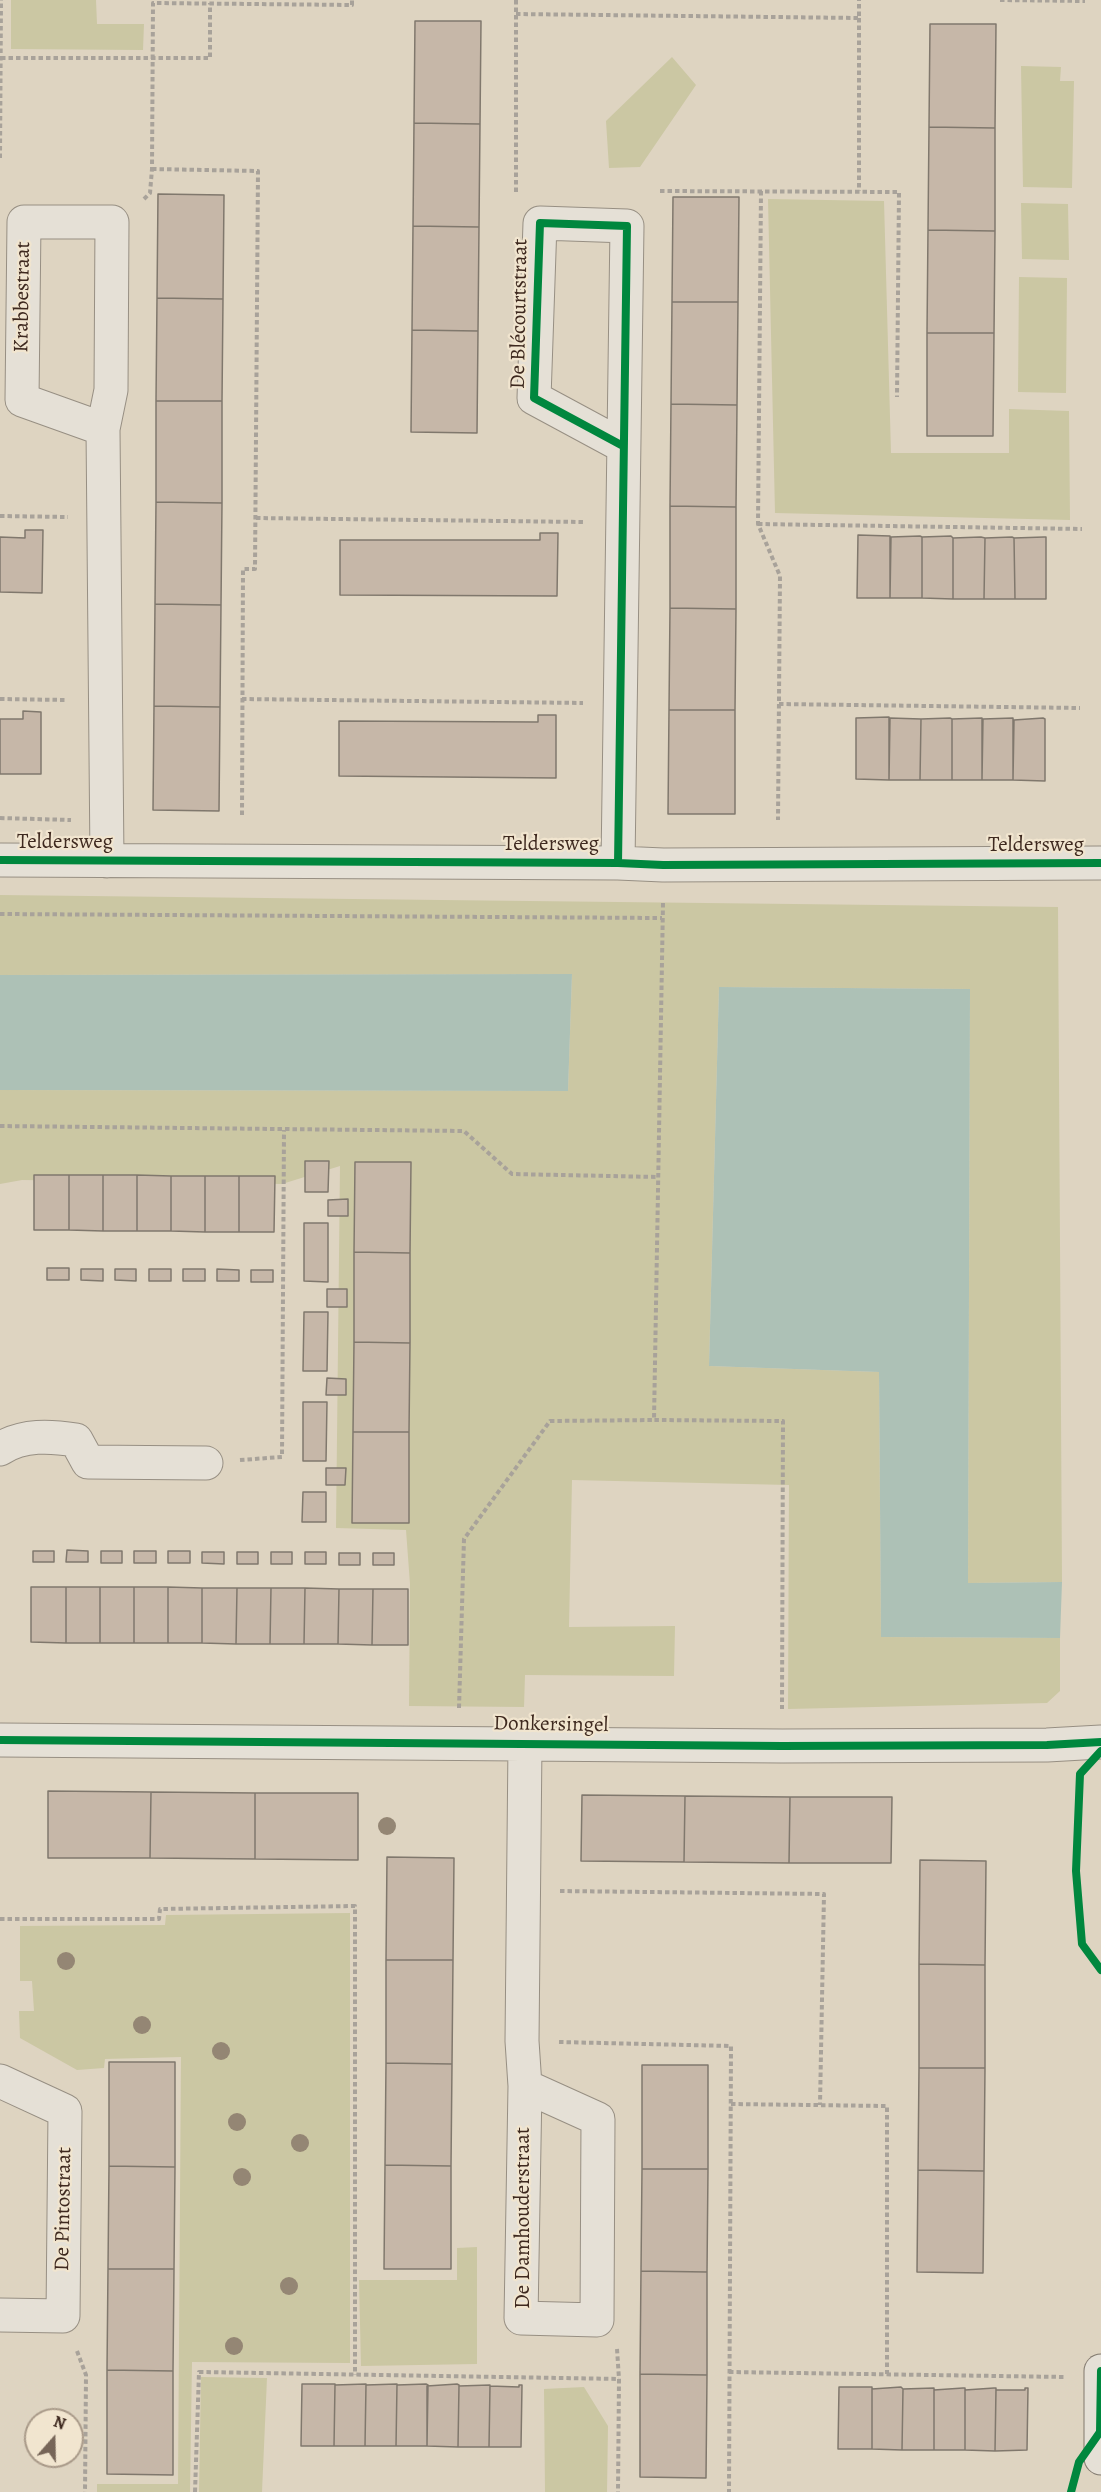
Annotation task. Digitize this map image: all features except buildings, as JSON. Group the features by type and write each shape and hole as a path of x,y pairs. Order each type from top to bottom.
{"street":[{"name":"Krabbestraat","path":"103,429 22,400 24,222 112,222 111,390 103,429 107,861"},
{"name":"De Blécourtstraat","path":"618,863 627,226 540,223 534,398 623,446"},
{"name":"Teldersweg","path":"0,860 663,865 1101,863"},
{"path":"0,1449 7,1444 44,1436 76,1440 88,1462 206,1463"},
{"name":"Donkersingel","path":"0,1740 782,1746 1035,1745 1101,1742"},
{"name":"De Damhouderstraat","path":"525,1743 522,2041 525,2085 521,2318 597,2320"},
{"name":"De Pintostraat","path":"0,2081 65,2111 63,2316"},
{"path":"525,2085 598,2119 597,2320"},
{"path":"0,2315 63,2316"},
{"path":"1101,2371 1101,2458"}],"path":[{"path":"144,199 150,193 152,169 153,3 352,5 352,0"},
{"path":"516,0 516,197 540,223"},
{"path":"859,191 860,0"},
{"path":"1000,0 1085,1"},
{"path":"0,158 1,1"},
{"path":"1,58 152,60 210,58 210,3"},
{"path":"516,15 859,18"},
{"path":"152,169 258,171 255,569 243,569 242,816"},
{"path":"660,191 899,192 897,397"},
{"path":"761,191 758,524 780,576 778,820"},
{"path":"0,516 104,517"},
{"path":"255,518 583,522"},
{"path":"758,524 1082,529"},
{"path":"0,699 66,700"},
{"path":"242,699 583,703"},
{"path":"779,704 1080,708"},
{"path":"654,1420 663,865"},
{"path":"0,914 662,918"},
{"path":"0,1126 464,1131 512,1174 658,1177"},
{"path":"206,1463 282,1457 284,1130"},
{"path":"458,1742 464,1539 550,1421 783,1421 782,1746"},
{"path":"523,1890 824,1894 820,2105"},
{"path":"0,1919 159,1919 160,1909 355,1906 355,2375"},
{"path":"522,2041 731,2046 729,2492"},
{"path":"730,2104 887,2106 887,2374"},
{"path":"63,2316 86,2375 85,2492"},
{"path":"597,2320 616,2339 619,2379 618,2492"},
{"path":"195,2492 198,2372 619,2379"},
{"path":"729,2372 1101,2378"}],"shaded area":[{"path":"11,0 96,0 97,24 144,24 143,50 11,49"},
{"path":"672,57 696,85 640,167 609,168 606,121"},
{"path":"1021,66 1061,67 1060,81 1074,81 1072,188 1023,187"},
{"path":"768,199 884,201 891,453 1009,453 1009,409 1069,411 1070,520 775,513"},
{"path":"1021,203 1068,204 1069,260 1022,259"},
{"path":"1019,277 1067,278 1066,393 1018,392"},
{"path":"0,895 1058,907 1062,1582 968,1583 970,989 719,987 709,1366 879,1372 881,1637 1060,1638 1060,1691 1047,1703 788,1709 789,1485 572,1480 569,1627 675,1626 674,1676 525,1675 524,1707 409,1706 410,1584 406,1530 336,1528 340,1166 282,1184 22,1180 0,1184 0,1090 568,1091 572,974 0,975"},
{"path":"572,974 568,1091 0,1090 0,975"},
{"path":"719,987 970,989 968,1583 1062,1582 1060,1638 881,1637 879,1372 709,1366"},
{"path":"350,1913 350,2363 192,2362 190,2492 97,2492 97,2484 178,2484 181,2057 105,2059 104,2068 77,2070 20,2038 19,2011 34,2011 32,1981 20,1981 20,1926 165,1925 166,1915"},
{"path":"477,2247 477,2364 361,2366 359,2280 457,2280 457,2248"},
{"path":"201,2377 267,2378 262,2492 199,2492"},
{"path":"584,2387 608,2426 607,2492 545,2492 544,2389"}],"cycle path":[{"path":"618,863 627,226 540,223 534,398 623,446"},
{"path":"0,860 663,865 1101,863"},
{"path":"0,1740 782,1746 1047,1745 1101,1742"},
{"path":"1101,1751 1080,1774 1076,1871 1082,1944 1101,1970"},
{"path":"1071,2492 1079,2462 1100,2432 1101,2371"}]}
